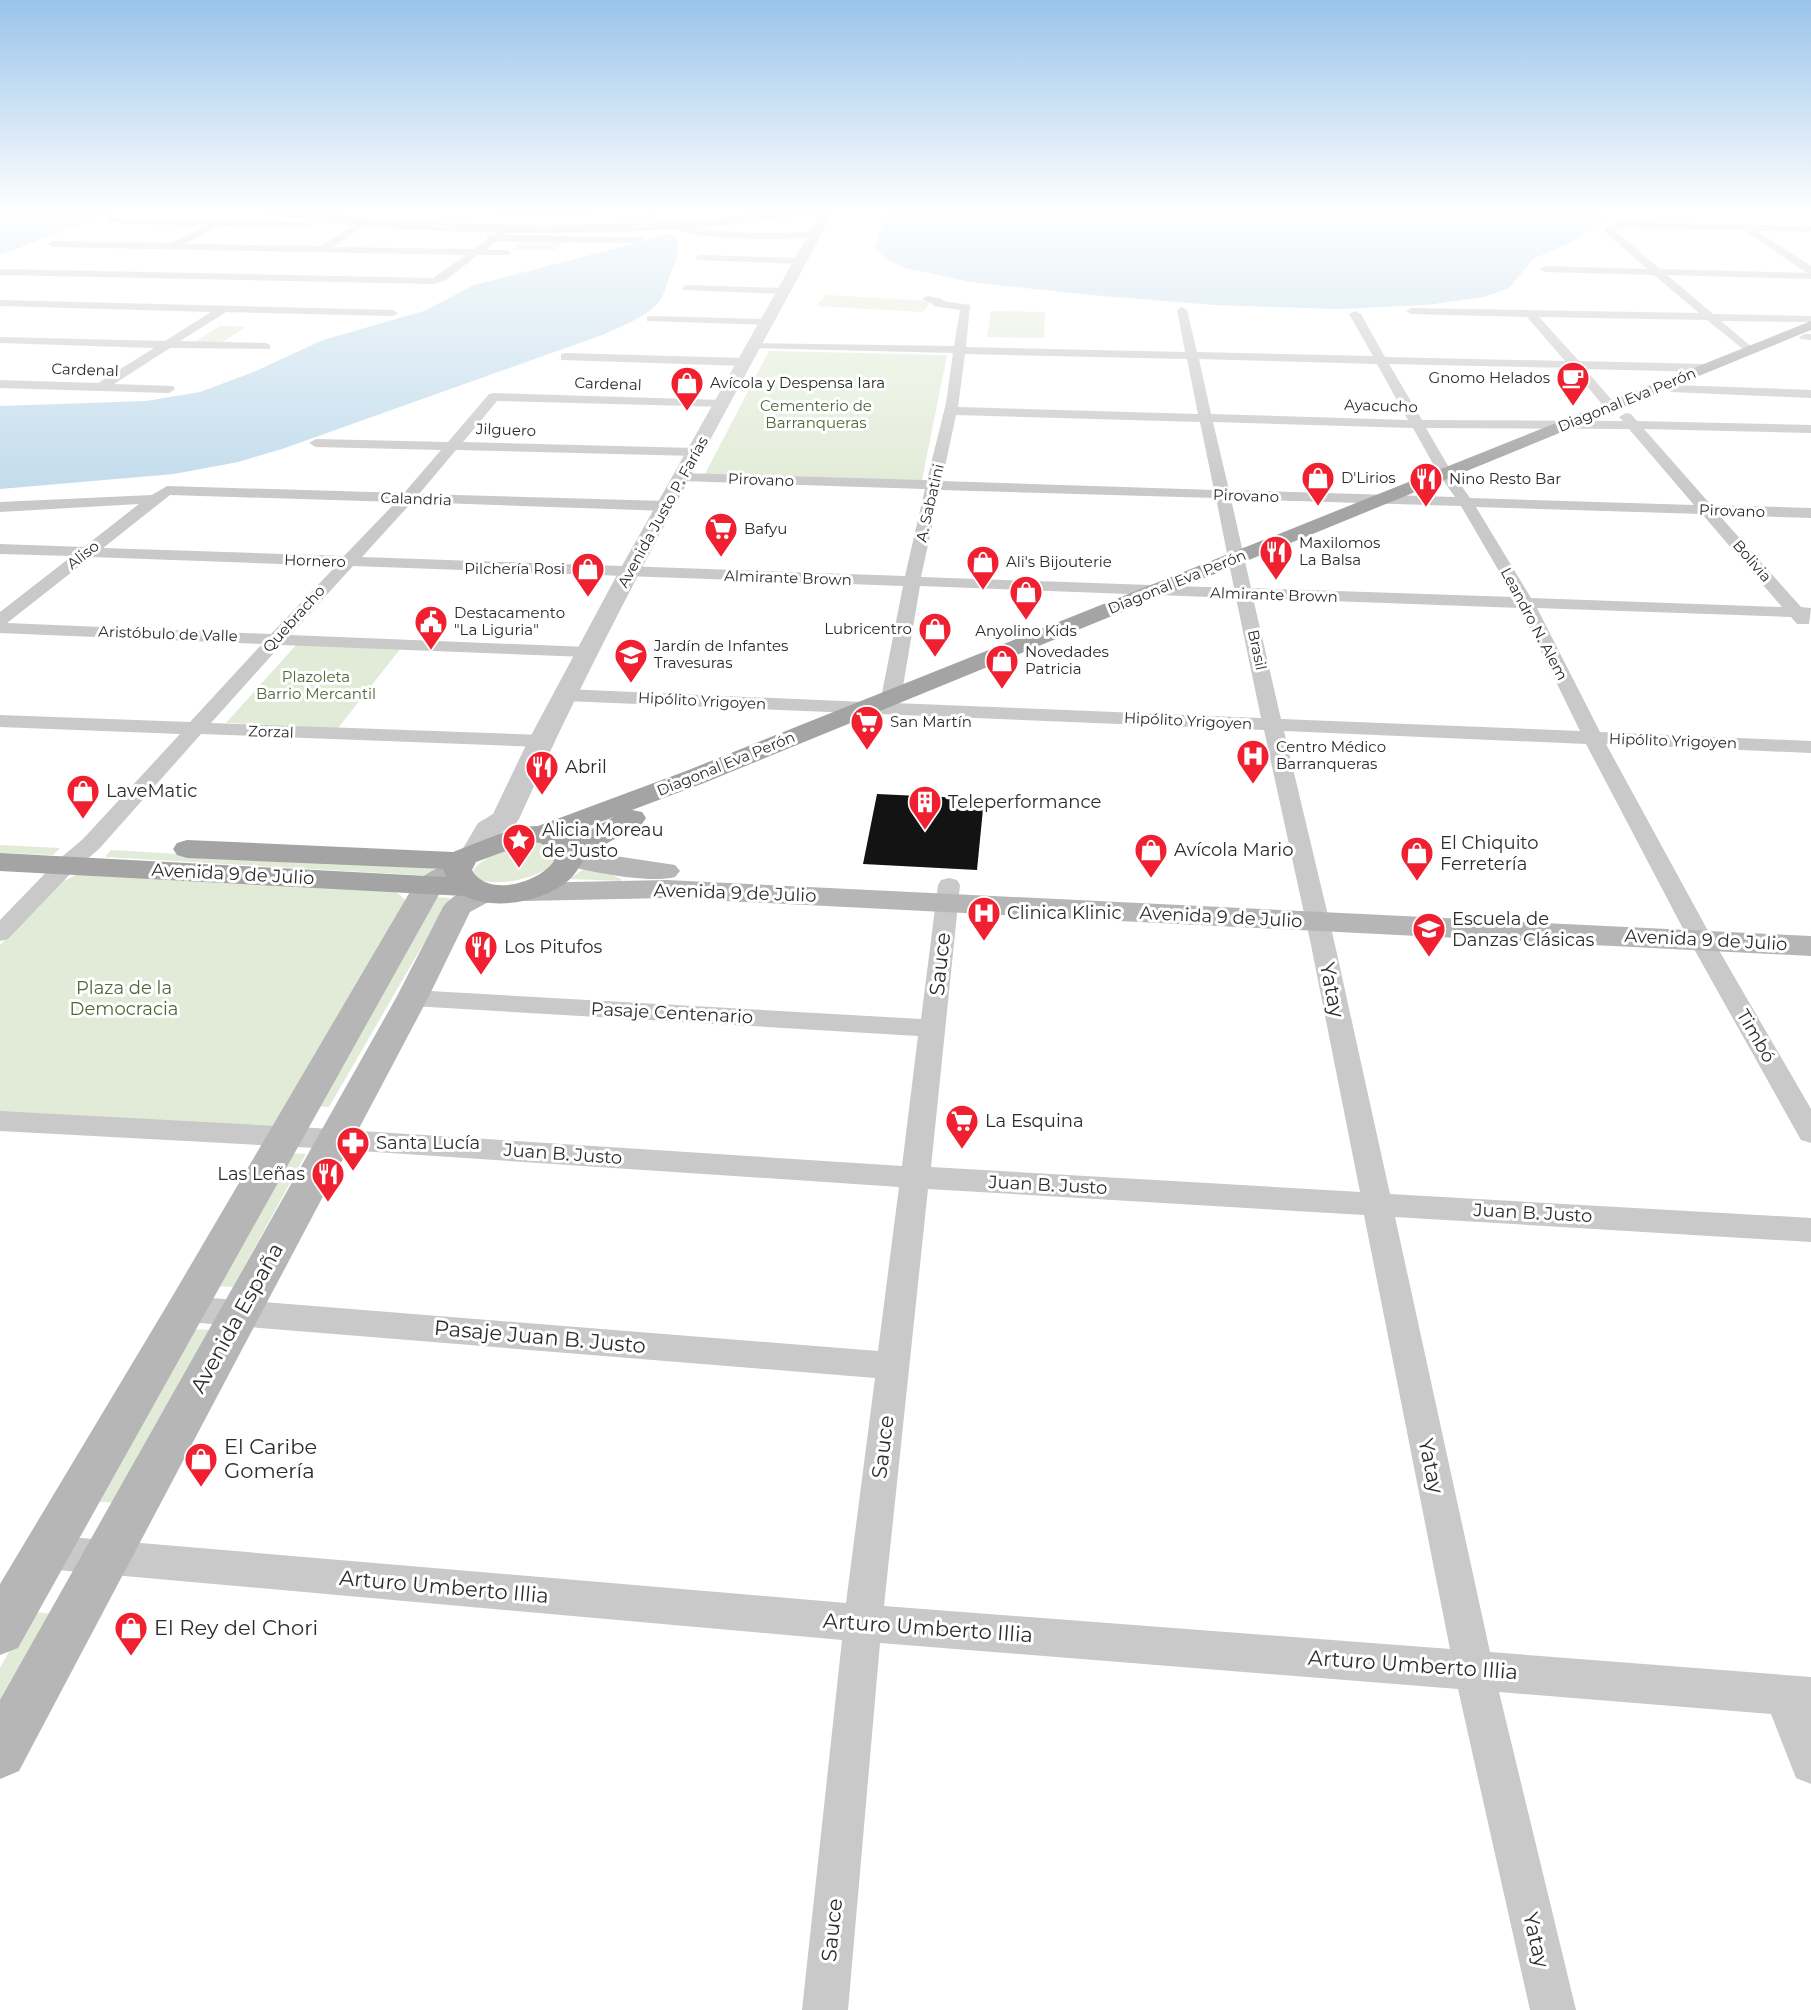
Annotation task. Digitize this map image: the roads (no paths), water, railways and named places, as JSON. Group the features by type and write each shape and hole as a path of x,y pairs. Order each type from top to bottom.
{"main road":[{"name":"Diagonal Eva Perón","path":"568,855 624,821 1157,591 1407,501 1449,477 1562,426 1622,414 1704,368 1749,350 1809,333"},
{"name":"Diagonal Eva Perón","path":"462,874 524,829 695,777 866,708 897,703 1182,592 1238,563 1381,499 1449,477 1586,425 1622,414 1675,389 1809,333"},
{"path":"0,1631 286,1137 462,874 523,892 555,878 565,868 568,855 557,840 524,829"},
{"name":"Avenida 9 de Julio","path":"0,840 91,844 462,874"},
{"name":"Avenida 9 de Julio","path":"568,855 649,870 1242,919 1314,913 1697,933 1811,946"},
{"name":"Avenida 9 de Julio","path":"0,862 462,874"},
{"name":"Avenida España","path":"0,1752 412,998 458,907 462,874"},
{"name":"Avenida 9 de Julio","path":"523,892 667,889 948,894"},
{"name":"Avenida 9 de Julio","path":"1697,933 1811,930"}],"street":[{"path":"0,303 393,313"},
{"path":"39,315 62,303"},
{"path":"100,387 233,303"},
{"name":"Avenida Justo P. Farías","path":"524,829 541,741 629,573 778,303"},
{"name":"A. Sabatini","path":"897,703 912,582 950,411 966,307 937,303"},
{"path":"1692,303 1749,350"},
{"name":"Brasil","path":"1182,310 1314,913"},
{"path":"1411,311 1811,319"},
{"name":"Bolivia","path":"1530,313 1575,365 1804,613 1811,629"},
{"name":"Leandro N. Alem","path":"1355,314 1417,424 1526,603 1593,738 1697,933"},
{"path":"651,319 768,322"},
{"path":"0,340 266,347"},
{"path":"756,345 1704,368"},
{"path":"565,357 745,362"},
{"name":"Cardenal","path":"0,384 169,389"},
{"path":"1675,389 1808,396"},
{"name":"Cardenal","path":"494,397 722,404"},
{"name":"Quebracho","path":"0,934 66,865 91,844 346,562 407,499 494,397"},
{"name":"Ayacucho","path":"950,411 1417,424 1586,425"},
{"path":"1622,414 1811,429"},
{"name":"Jilguero","path":"316,443 695,452"},
{"name":"Pirovano","path":"682,477 1811,513"},
{"name":"Calandria","path":"0,507 161,495 666,506"},
{"name":"Aliso","path":"0,620 161,495"},
{"name":"Hornero","path":"0,549 629,573"},
{"name":"Almirante Brown","path":"629,573 1804,613"},
{"name":"Aristóbulo de Valle","path":"0,628 587,652"},
{"name":"Hipólito Yrigoyen","path":"565,695 866,708"},
{"name":"Hipólito Yrigoyen","path":"897,703 1273,725 1811,747"},
{"name":"Zorzal","path":"0,721 541,741"},
{"name":"Sauce","path":"825,2010 862,1623 948,894"},
{"name":"Yatay","path":"1314,913 1323,945 1474,1670 1552,2010"},
{"name":"Timbó","path":"1697,933 1811,1132"},
{"name":"Pasaje Centenario","path":"412,998 933,1028"},
{"name":"Juan B. Justo","path":"0,1122 335,1139 914,1177 1811,1230"},
{"name":"Pasaje Juan B. Justo","path":"187,1309 892,1366"},
{"name":"Arturo Umberto Illia","path":"46,1552 862,1623 1798,1696"},
{"path":"1798,1696 1811,1763"}],"water":[{"path":"440,303 658,303 643,315 605,334 282,449 238,462 174,474 0,489 0,406 146,401 200,392 251,373 323,340 424,311"},
{"path":"1187,303 1443,303 1336,309"}],"place":[{"name":"Gnomo Helados","path":"1573,407"},
{"name":"Avícola y Despensa Iara","path":"687,412"},
{"name":"D'Lirios","path":"1318,507"},
{"name":"Nino Resto Bar","path":"1426,508"},
{"name":"Bafyu","path":"721,558"},
{"name":"Maxilomos La Balsa","path":"1276,581"},
{"name":"Ali's Bijouterie","path":"983,591"},
{"name":"Pilchería Rosi","path":"588,598"},
{"name":"Anyolino Kids","path":"1026,621"},
{"name":"Destacamento \"La Liguria\"","path":"431,651"},
{"name":"Lubricentro","path":"935,658"},
{"name":"Jardín de Infantes Travesuras","path":"631,684"},
{"name":"Novedades Patricia","path":"1002,690"},
{"name":"San Martín","path":"867,751"},
{"name":"Centro Médico Barranqueras","path":"1253,785"},
{"name":"Abril","path":"542,796"},
{"name":"LaveMatic","path":"83,820"},
{"name":"Teleperformance","path":"925,831"},
{"name":"Alicia Moreau de Justo","path":"519,869"},
{"name":"Avícola Mario","path":"1151,879"},
{"name":"El Chiquito Ferretería","path":"1417,882"},
{"name":"Clinica Klinic","path":"984,942"},
{"name":"Escuela de Danzas Clásicas","path":"1429,958"},
{"name":"Los Pitufos","path":"481,976"},
{"name":"La Esquina","path":"962,1150"},
{"name":"Santa Lucía","path":"353,1172"},
{"name":"Las Leñas","path":"328,1203"},
{"name":"El Caribe Gomería","path":"201,1488"},
{"name":"El Rey del Chori","path":"131,1657"}],"park label":[{"name":"Cementerio de Barranqueras","path":"816,414"},
{"name":"Plazoleta Barrio Mercantil","path":"316,686"},
{"name":"Plaza de la Democracia","path":"124,998"}]}
